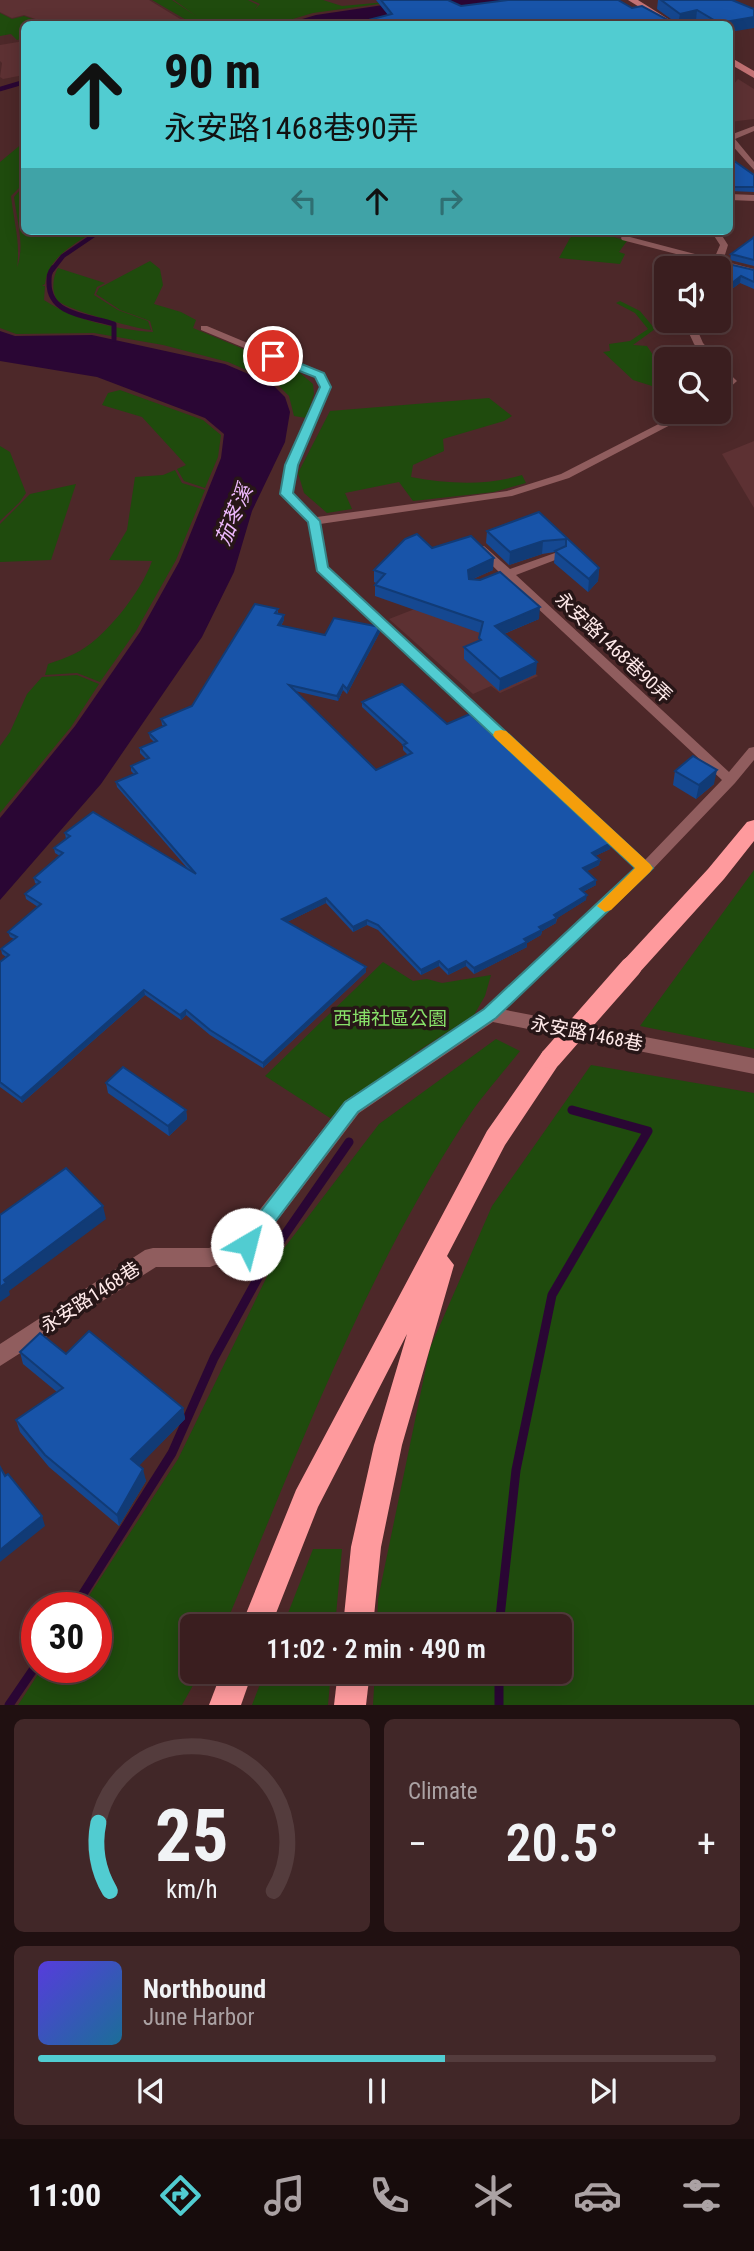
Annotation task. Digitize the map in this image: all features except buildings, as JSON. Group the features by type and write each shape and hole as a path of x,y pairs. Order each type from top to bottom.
{"highway":[{"path":"261,1614 306,1500 496,1138 551,1058 716,874 754,827"},
{"path":"359,1614 366,1547 388,1445 456,1216"},
{"path":"225,1705 233,1684"},
{"path":"350,1705 352,1684"}],"main road":[{"path":"632,0 667,21"},
{"path":"733,62 754,75"}],"street":[{"name":"永安路1468巷","path":"0,1356 153,1257 210,1258 247,1244 352,1107 490,1014 754,1066"}],"lane":[{"path":"733,137 754,128"},
{"path":"733,142 754,167"},
{"path":"733,198 754,198"},
{"path":"742,199 754,207"},
{"path":"627,235 625,238 685,256"},
{"path":"717,235 724,246 719,256"},
{"path":"731,268 754,272"},
{"path":"204,328 320,375 325,387 291,465 286,494 314,521 321,568 645,868"},
{"path":"314,521 508,494 565,476 667,424"},
{"name":"永安路1468巷90弄","path":"478,539 508,574 730,780"},
{"path":"485,582 559,555"},
{"path":"490,1014 645,868 730,780 754,751"}],"shaded area":[{"path":"0,0 149,0 183,21 41,21 24,15 12,18 0,12"},
{"path":"21,42 21,76 3,79 0,77 0,45"},
{"path":"738,79 754,89 754,119 733,122 733,85"},
{"path":"754,441 754,508 722,454"},
{"path":"448,596 538,676 500,693 491,686 473,694 389,619"}],"green space":[{"path":"152,0 172,0 196,16 174,0 248,0 258,5 254,10 260,4 251,0 323,0 342,6 408,0 313,13 286,21 188,21"},
{"path":"0,13 12,19 24,16 38,21 21,21 21,39 17,40 11,34 0,36"},
{"path":"21,144 21,186 11,196 17,268 20,257 20,234 14,197 21,189 21,235 88,235 70,247 51,266 42,286 45,286 44,300 96,323 153,332 150,321 120,310 96,294 99,288 150,261 160,269 163,285 154,304 181,312 196,320 193,328 299,372 313,384 314,394 306,418 294,416 289,396 276,383 228,362 163,345 94,333 16,334 0,328 0,162"},
{"path":"573,235 607,235 627,241 619,252 625,254 620,264 559,258"},
{"path":"58,268 105,283 97,287 94,295 118,310 148,321 151,330 101,318 62,304 57,300 53,288"},
{"path":"620,301 640,311 654,328 633,345 647,346 654,356 652,386 633,380 603,352 610,351 609,344 630,341 648,329 635,313 616,303"},
{"path":"120,390 203,420 221,435 218,457 205,488 184,481 177,469 186,465 142,417 102,405 108,393"},
{"path":"489,398 512,416 504,421 443,439 444,451 413,465 411,477 467,483 522,475 526,483 494,492 413,501 399,482 345,493 352,509 327,513 304,493 298,473 330,411"},
{"path":"0,446 10,452 26,493 0,521"},
{"path":"175,470 182,483 205,490 176,560 136,631 100,682 77,673 45,675 48,664 86,647 109,627 139,587 152,561 109,560 127,530 135,477 163,475"},
{"path":"76,484 51,560 0,562 0,524 30,494"},
{"path":"77,675 99,684 71,727 0,813 0,746 10,732 27,694 42,677"},
{"path":"754,870 754,1049 640,1026"},
{"name":"西埔社區公園","path":"383,962 413,981 427,979 442,983 491,975 485,996 474,1015 418,1051 330,1118 265,1076"},
{"path":"496,1039 520,1051 464,1123 394,1243 334,1368 230,1614 180,1614 180,1684 194,1684 182,1705 18,1705 32,1683 112,1683 112,1592 91,1592 178,1459 275,1260 379,1124"},
{"path":"591,1065 754,1093 754,1705 373,1705 374,1684 572,1684 572,1614 377,1614 378,1599 430,1348 492,1206"},
{"path":"313,1549 342,1549 336,1614 288,1614"},
{"path":"260,1684 330,1684 328,1705 252,1705"}],"water":[{"path":"417,0 553,0 429,8 363,21 295,21 316,15"},
{"name":"茄苳溪","path":"0,331 15,336 92,335 225,364 272,384 285,397 290,412 285,442 252,511 234,572 202,637 101,784 0,900 0,818 75,726 140,632 179,562 221,458 224,434 205,418 97,377 0,361"}],"waterway":[{"path":"0,89 21,83"},
{"path":"52,270 63,256 94,235"},
{"path":"52,270 49,283 56,302 72,313 114,324 114,339"},
{"path":"500,1614 516,1470 552,1295 648,1131 572,1110"},
{"path":"84,1592 172,1453 214,1358 270,1256 349,1142"},
{"path":"9,1705 24,1683"},
{"path":"499,1684 499,1705"}],"slow traffic":[{"path":"501,735 645,868 605,906"}],"route":[{"path":"247,1244 352,1107 490,1014 645,868 321,568 314,521 286,494 291,465 325,387 320,375 273,356"}]}
